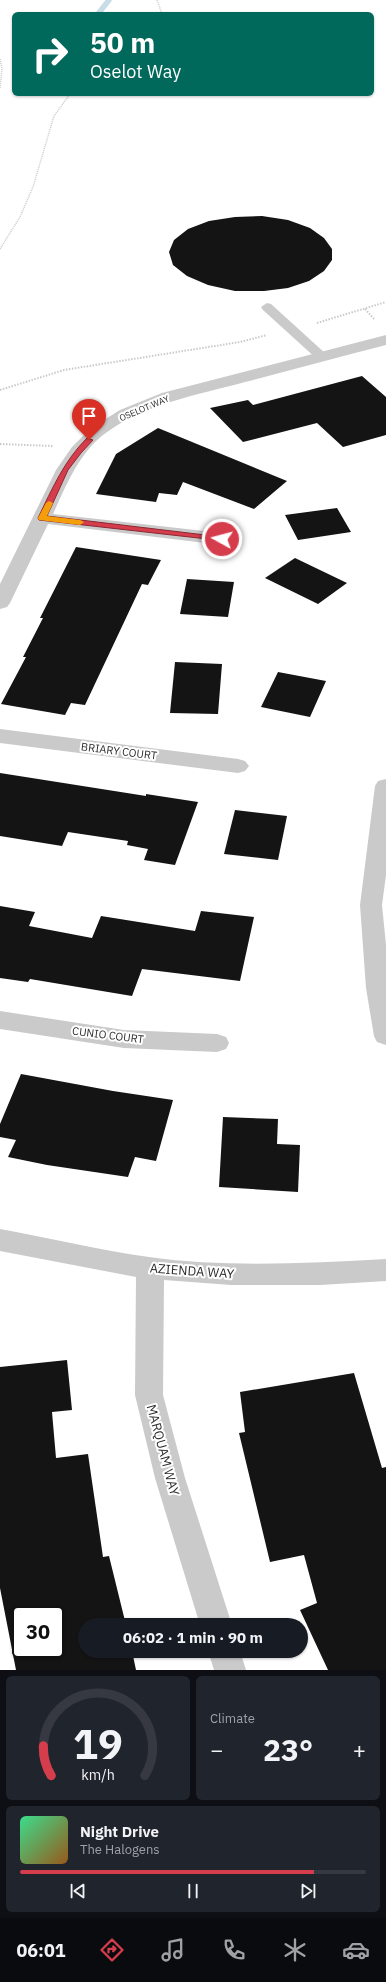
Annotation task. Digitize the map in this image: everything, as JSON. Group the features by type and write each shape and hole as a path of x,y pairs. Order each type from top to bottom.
{"street":[{"name":"OSELOT WAY","path":"0,603 65,470 81,449 97,432 126,414 168,397 322,357 382,346"},
{"path":"42,518 222,539"},
{"name":"BRIARY COURT","path":"0,736 238,766"},
{"path":"386,786 370,905 378,988 386,1036"},
{"name":"CUNIO COURT","path":"0,1020 124,1039 217,1042"},
{"name":"AZIENDA WAY","path":"0,1240 150,1268 232,1274 320,1274 386,1270"},
{"name":"MARQUAM WAY","path":"150,1268 149,1395 170,1478 214,1618"},
{"path":"226,1658 230,1670"}],"lane":[{"path":"267,307 322,357"}],"path":[{"path":"157,0 161,12"},
{"path":"0,59 2,69 0,88"},
{"path":"0,249 20,217 28,199 54,116 69,96"},
{"path":"0,390 64,370 240,342 292,330 386,302"},
{"path":"0,444 81,449"}],"building":[{"path":"262,216 288,220 310,228 324,238 332,249 332,260 324,271 309,281 288,288 264,291 235,291 208,285 187,276 173,265 169,252 174,240 188,229 209,221 235,217"},
{"path":"362,376 386,397 386,435 343,447 317,423 243,442 210,408 248,400 253,405"},
{"path":"158,428 287,481 254,509 183,482 177,495 159,493 156,502 96,494 116,454"},
{"path":"337,508 351,532 298,540 285,515"},
{"path":"76,547 161,560 148,585 142,584 85,705 71,703 65,715 1,704 26,657 23,657 43,618 40,618"},
{"path":"295,558 347,583 318,604 265,578"},
{"path":"187,579 234,582 228,617 180,614"},
{"path":"175,662 222,664 218,714 170,713"},
{"path":"278,672 326,681 310,717 261,707"},
{"path":"0,773 146,796 146,794 198,802 175,865 144,860 148,849 127,845 128,841 68,832 62,846 0,836"},
{"path":"235,810 287,816 278,860 224,854"},
{"path":"0,906 35,912 29,926 92,938 101,916 195,931 201,911 254,917 240,981 142,969 132,996 30,979 28,982 0,978"},
{"path":"21,1074 113,1091 173,1100 156,1161 135,1157 128,1177 47,1165 8,1157 16,1140 0,1137 0,1124"},
{"path":"223,1117 278,1119 277,1144 300,1145 298,1192 219,1187"},
{"path":"67,1360 72,1410 52,1412 56,1458 88,1454 103,1557 109,1556 124,1618 78,1618 78,1658 133,1658 136,1670 16,1670 14,1658 64,1658 64,1606 12,1606 12,1650 0,1588 0,1367"},
{"path":"354,1373 382,1468 386,1467 386,1670 328,1670 308,1627 308,1618 304,1618 300,1610 317,1603 304,1555 270,1562 239,1433 245,1432 240,1392"}],"waterway":[{"path":"100,12 109,0"}],"slow traffic":[{"path":"49,503 42,518 80,522"}],"route":[{"path":"89,440 78,451 65,470 42,518 222,539"}]}
